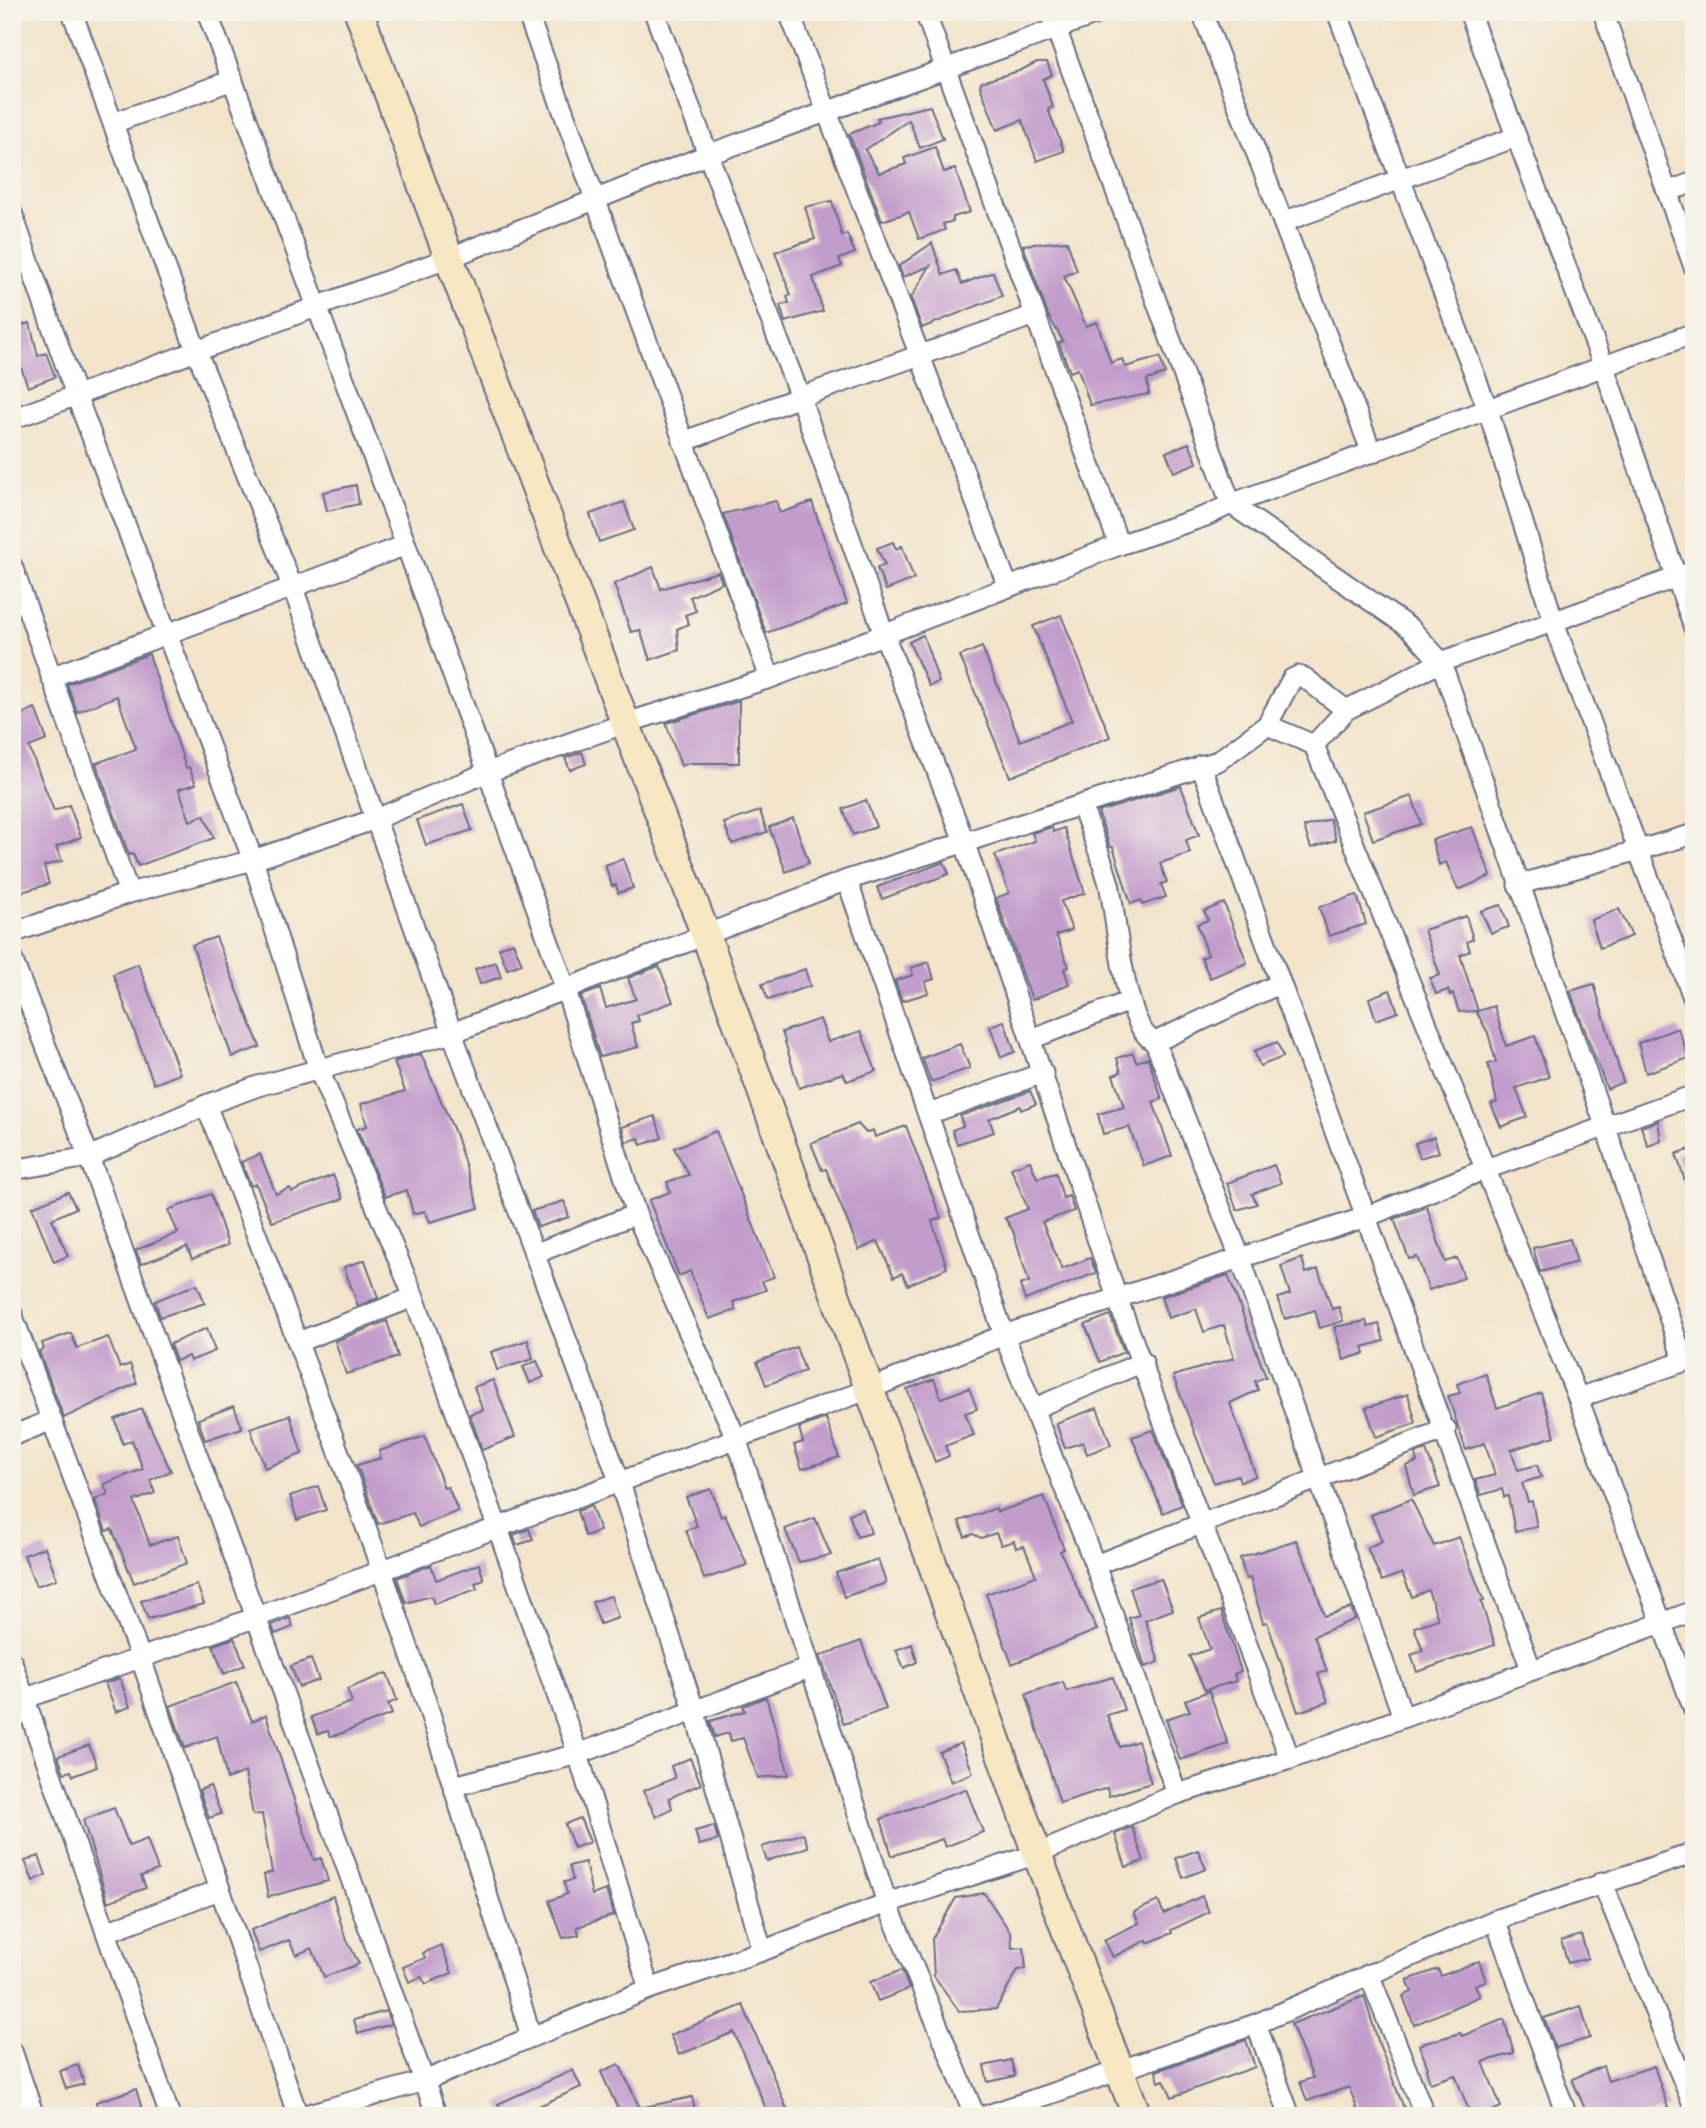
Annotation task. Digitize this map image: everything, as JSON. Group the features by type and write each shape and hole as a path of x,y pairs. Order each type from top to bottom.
{"street":[{"path":"72,12 196,350 293,588 452,1033 619,1480 695,1713 762,1951"},
{"path":"207,12 407,545 565,987 636,1214 736,1438 887,1903 975,2116"},
{"path":"359,12 449,258 705,933 872,1388 1037,1854 1137,2116"},
{"path":"527,12 770,678"},
{"path":"654,12 800,397 884,634 964,841 1117,1298 1143,1362 1200,1526 1290,1759"},
{"path":"789,12 1009,587"},
{"path":"925,12 1119,545"},
{"path":"12,419 449,258 707,155 946,69 1053,20 1102,12"},
{"path":"1202,12 1372,453"},
{"path":"1337,12 1488,410 1554,623 1640,848 1694,1000"},
{"path":"1469,12 1685,574 1694,628"},
{"path":"1603,12 1694,267"},
{"path":"1053,20 1231,504 1411,629 1441,662 1518,885 1689,1360 1578,1398"},
{"path":"113,123 233,80"},
{"path":"1283,222 1516,137"},
{"path":"1667,192 1694,182"},
{"path":"12,213 76,395 253,860 318,1070 414,1297 497,1525 578,1754 649,1989"},
{"path":"683,442 800,397 1035,315"},
{"path":"12,933 129,893 253,860 376,819 488,772 626,723 770,678 1119,545 1195,520 1231,504 1694,333"},
{"path":"51,677 407,545"},
{"path":"12,566 129,893"},
{"path":"1314,745 1346,710 1441,662 1685,574"},
{"path":"12,1170 89,1157 206,1105 258,1086 452,1033 847,880 1218,761 1267,725 1292,679 1298,676 1346,710"},
{"path":"1267,725 1314,745 1578,1398 1694,1710"},
{"path":"1201,765 1279,984 1446,1429 1531,1669"},
{"path":"1082,806 1109,883 1130,1001 1144,1034 1155,1042 1241,1259 1403,1717"},
{"path":"1518,885 1694,834"},
{"path":"847,880 1004,1335 1095,1564 1177,1794"},
{"path":"12,959 89,1157 436,2116"},
{"path":"1155,1042 1279,984"},
{"path":"1031,1039 1130,1001"},
{"path":"929,1114 1043,1073"},
{"path":"19,1700 257,1617 381,1568 872,1388 1004,1335 1366,1217 1486,1169 1694,1095"},
{"path":"206,1105 298,1342 381,1568 454,1786 531,2036"},
{"path":"534,1254 636,1214"},
{"path":"298,1342 414,1297"},
{"path":"12,1314 140,1656 219,1890 300,2116 424,2081 649,1989 762,1951 887,1903 1037,1854 1177,1794 1290,1759 1694,1611"},
{"path":"1035,1408 1143,1362"},
{"path":"12,1436 52,1420"},
{"path":"1095,1564 1200,1526 1446,1429"},
{"path":"12,1662 19,1700 106,1932 170,2116"},
{"path":"454,1786 578,1754 695,1713 809,1668"},
{"path":"985,2116 1256,2024 1495,1920 1694,1853"},
{"path":"1602,1882 1694,2107"},
{"path":"106,1932 219,1890"},
{"path":"1495,1920 1567,2116"},
{"path":"1369,1974 1425,2116"},
{"path":"1256,2024 1290,2116"},
{"path":"12,2052 34,2116"}],"building":[{"path":"1037,62 1047,62 1052,75 1043,79 1053,107 1048,109 1064,151 1037,161 1022,120 997,130 980,86 981,82 1019,71"},
{"path":"930,106 943,139 920,148 909,120 865,150 879,173 906,164 904,158 935,147 944,172 955,169 970,212 953,217 953,221 943,224 945,230 919,239 909,212 882,221 849,134 879,122 877,118"},
{"path":"832,201 842,236 847,234 855,253 839,259 842,266 813,277 823,311 785,322 780,305 789,303 787,296 791,295 775,252 815,239 805,207"},
{"path":"1067,241 1077,271 1064,276 1086,326 1097,322 1111,363 1122,359 1125,367 1160,357 1165,374 1147,380 1149,394 1090,405 1078,369 1070,372 1059,343 1063,341 1048,315 1023,245"},
{"path":"932,243 943,275 956,270 962,284 993,272 1002,296 922,328 911,298 930,266 903,277 899,266"},
{"path":"30,323 38,356 46,353 55,377 28,387 15,351 12,352 12,327"},
{"path":"1189,443 1197,463 1174,472 1166,452"},
{"path":"356,485 359,504 327,511 323,492"},
{"path":"776,501 780,513 812,502 847,604 766,633 723,514"},
{"path":"624,502 634,530 599,542 590,514"},
{"path":"893,542 896,549 902,546 914,579 886,590 877,568 885,565 877,548"},
{"path":"653,567 661,589 718,572 722,583 690,597 696,611 685,615 689,624 677,629 679,650 650,660 640,630 631,632 614,584"},
{"path":"1061,615 1110,737 1010,777 960,656 982,647 1020,741 1072,721 1033,626"},
{"path":"923,635 939,682 929,686 909,642"},
{"path":"149,654 186,768 189,767 196,784 179,789 190,821 204,815 214,838 138,866 133,854 129,855 96,763 136,749 117,696 77,712 67,684"},
{"path":"739,701 739,763 690,763 681,766 666,723"},
{"path":"12,708 16,717 35,708 47,740 29,747 54,811 69,805 81,837 56,847 62,861 44,866 49,884 12,895"},
{"path":"582,752 586,764 570,770 565,758"},
{"path":"1181,786 1199,835 1186,840 1190,853 1160,863 1167,882 1161,884 1166,897 1142,905 1141,900 1131,904 1113,847 1110,847 1098,812"},
{"path":"1412,796 1421,824 1373,840 1363,812"},
{"path":"866,800 876,827 853,835 843,809"},
{"path":"463,804 472,830 426,845 417,820"},
{"path":"760,811 767,832 732,844 724,823"},
{"path":"793,818 809,863 786,872 769,827"},
{"path":"1330,819 1336,840 1311,848 1304,827"},
{"path":"1052,827 1053,832 1064,828 1085,893 1061,901 1072,930 1056,935 1069,967 1064,969 1069,984 1032,1000 996,898 1009,893 995,855 1035,841 1032,833"},
{"path":"1472,827 1491,876 1458,890 1446,862 1439,865 1432,840"},
{"path":"623,859 633,888 618,893 616,885 612,886 605,865"},
{"path":"944,862 949,874 882,899 877,887"},
{"path":"1357,895 1366,924 1329,936 1319,907"},
{"path":"1224,903 1247,963 1210,978 1201,958 1208,955 1197,924 1208,920 1204,911"},
{"path":"1501,905 1509,927 1491,933 1481,911"},
{"path":"1619,909 1632,936 1600,948 1591,920"},
{"path":"1466,916 1473,939 1467,942 1470,951 1460,955 1478,1011 1494,1006 1506,1046 1535,1036 1549,1077 1516,1088 1527,1117 1501,1127 1491,1104 1497,1102 1488,1064 1496,1062 1488,1033 1476,1011 1459,1012 1453,994 1450,995 1448,990 1436,994 1430,978 1440,975 1424,930"},
{"path":"216,937 260,1047 232,1057 192,945"},
{"path":"513,942 522,964 507,969 499,948"},
{"path":"496,962 501,977 480,984 475,969"},
{"path":"929,962 934,979 925,982 928,993 902,1001 895,981 913,975 911,968"},
{"path":"138,964 180,1074 154,1084 113,974"},
{"path":"659,966 673,1002 637,1015 639,1021 631,1023 638,1047 600,1057 581,996 600,989 606,1008 636,999 628,978"},
{"path":"805,969 810,986 768,1000 762,984"},
{"path":"1594,984 1623,1082 1607,1089 1570,991"},
{"path":"1390,990 1398,1012 1376,1020 1369,998"},
{"path":"820,1019 828,1042 861,1031 876,1071 847,1081 843,1073 799,1088 782,1032"},
{"path":"1004,1021 1015,1052 1001,1057 990,1026"},
{"path":"1678,1028 1689,1058 1646,1073 1638,1043"},
{"path":"1277,1042 1283,1057 1260,1066 1254,1051"},
{"path":"960,1044 970,1068 931,1082 922,1058"},
{"path":"1133,1053 1136,1062 1148,1058 1162,1099 1153,1102 1172,1156 1144,1166 1129,1127 1103,1134 1098,1114 1124,1107 1113,1075 1121,1072 1117,1058"},
{"path":"421,1054 455,1133 479,1208 430,1222 425,1211 413,1214 407,1190 385,1197 357,1129 367,1126 361,1104 405,1091 394,1062"},
{"path":"1030,1091 1036,1104 1021,1110 1020,1106 989,1119 994,1132 957,1144 952,1130 963,1126 960,1116"},
{"path":"655,1116 662,1138 641,1145 639,1138 626,1142 622,1127"},
{"path":"1658,1121 1661,1141 1648,1146 1641,1127"},
{"path":"858,1124 866,1133 873,1130 875,1137 906,1126 941,1218 932,1221 947,1268 908,1285 902,1273 894,1277 878,1241 859,1250 826,1169 822,1170 811,1143"},
{"path":"716,1131 774,1277 762,1281 766,1290 733,1302 736,1310 709,1319 690,1271 679,1276 649,1200 670,1192 667,1182 689,1175 674,1148"},
{"path":"1434,1137 1439,1152 1420,1158 1415,1143"},
{"path":"1694,1148 1694,1199 1691,1199 1676,1154"},
{"path":"260,1154 276,1194 290,1188 292,1192 333,1175 343,1199 272,1222 256,1184 251,1186 241,1162"},
{"path":"1030,1161 1037,1178 1056,1173 1063,1198 1069,1196 1074,1211 1042,1222 1062,1269 1090,1258 1096,1273 1025,1300 1020,1285 1029,1282 1013,1231 1005,1218 1028,1209 1011,1168"},
{"path":"1274,1165 1281,1183 1252,1194 1257,1204 1237,1210 1227,1183"},
{"path":"68,1192 76,1208 52,1219 68,1256 54,1262 32,1207"},
{"path":"211,1194 228,1245 192,1259 187,1247 141,1264 136,1250 178,1233 168,1210"},
{"path":"564,1201 569,1217 538,1227 532,1211"},
{"path":"1427,1207 1445,1262 1457,1258 1464,1278 1429,1290 1417,1257 1409,1259 1394,1219"},
{"path":"1570,1239 1577,1262 1540,1272 1533,1248"},
{"path":"1302,1258 1306,1273 1318,1269 1332,1309 1339,1307 1343,1321 1320,1328 1315,1310 1285,1319 1278,1298 1290,1294 1281,1266"},
{"path":"365,1260 378,1298 358,1306 344,1267"},
{"path":"1228,1275 1266,1377 1255,1381 1258,1390 1230,1403 1256,1476 1240,1482 1238,1475 1214,1483 1173,1376 1234,1358 1224,1325 1204,1332 1196,1309 1168,1318 1161,1297"},
{"path":"197,1284 205,1303 160,1317 155,1301"},
{"path":"1110,1315 1124,1352 1100,1362 1085,1325"},
{"path":"387,1321 398,1357 346,1374 335,1341"},
{"path":"1366,1321 1368,1327 1379,1324 1384,1341 1363,1347 1365,1353 1344,1360 1334,1327"},
{"path":"207,1328 215,1351 190,1361 188,1356 176,1361 170,1344"},
{"path":"71,1333 77,1348 108,1337 120,1368 130,1364 137,1383 64,1418 39,1351 44,1349 42,1343"},
{"path":"528,1340 533,1359 497,1370 491,1352"},
{"path":"796,1347 805,1371 766,1385 757,1362"},
{"path":"537,1361 544,1377 530,1383 523,1367"},
{"path":"1486,1374 1497,1408 1541,1393 1555,1436 1511,1450 1518,1470 1537,1465 1541,1477 1522,1483 1528,1502 1532,1501 1537,1527 1515,1531 1508,1496 1504,1497 1502,1489 1481,1495 1475,1480 1495,1475 1485,1443 1466,1450 1448,1396 1460,1393 1457,1384"},
{"path":"934,1379 941,1398 969,1388 977,1409 965,1413 974,1435 945,1446 949,1456 935,1462 907,1389"},
{"path":"493,1380 515,1437 482,1450 470,1414 483,1410 474,1387"},
{"path":"1408,1394 1416,1423 1376,1437 1366,1408"},
{"path":"234,1406 242,1428 205,1440 198,1419"},
{"path":"1097,1408 1111,1445 1087,1454 1083,1442 1065,1448 1056,1423"},
{"path":"142,1409 171,1471 150,1480 155,1493 134,1501 150,1545 178,1536 187,1563 134,1583 112,1529 106,1531 95,1500 108,1494 104,1484 143,1469 132,1440 123,1444 115,1419"},
{"path":"290,1415 302,1454 265,1468 250,1428"},
{"path":"826,1418 839,1457 802,1469 794,1445 803,1442 799,1428"},
{"path":"1153,1430 1182,1505 1163,1513 1132,1437"},
{"path":"425,1436 444,1488 448,1487 458,1511 419,1527 413,1513 378,1524 357,1465 381,1458 379,1451"},
{"path":"1426,1450 1440,1487 1414,1495 1406,1466 1417,1462 1415,1454"},
{"path":"318,1486 326,1510 297,1520 290,1496"},
{"path":"711,1489 721,1517 725,1515 747,1565 704,1579 686,1530 697,1526 686,1497"},
{"path":"1044,1496 1064,1549 1060,1551 1097,1630 1012,1664 986,1594 1036,1576 1024,1546 1016,1548 1014,1541 1001,1545 996,1533 981,1538 973,1534 965,1537 959,1521"},
{"path":"1411,1499 1434,1546 1459,1537 1484,1601 1481,1602 1495,1645 1417,1672 1411,1655 1423,1651 1414,1627 1438,1619 1428,1590 1412,1597 1402,1573 1382,1581 1367,1548 1382,1541 1371,1515"},
{"path":"591,1506 600,1531 585,1536 577,1511"},
{"path":"863,1509 871,1533 857,1537 849,1514"},
{"path":"815,1518 831,1555 799,1562 785,1529"},
{"path":"529,1529 533,1540 517,1545 513,1535"},
{"path":"1296,1540 1312,1576 1324,1616 1351,1608 1355,1619 1314,1636 1327,1671 1318,1674 1328,1702 1298,1712 1267,1622 1263,1623 1250,1578 1246,1579 1240,1558"},
{"path":"45,1547 57,1579 36,1586 24,1555"},
{"path":"878,1559 886,1583 844,1597 836,1573"},
{"path":"479,1564 484,1580 475,1583 477,1589 434,1604 431,1596 406,1603 397,1578 431,1565 436,1580"},
{"path":"1161,1579 1173,1610 1145,1620 1159,1662 1145,1667 1129,1618 1139,1615 1130,1588"},
{"path":"197,1585 204,1604 148,1619 141,1601"},
{"path":"611,1596 618,1618 600,1624 592,1602"},
{"path":"1221,1611 1241,1671 1234,1674 1236,1681 1205,1690 1189,1656 1210,1649 1199,1618"},
{"path":"290,1618 293,1627 275,1634 272,1625"},
{"path":"234,1638 245,1665 224,1674 213,1645"},
{"path":"861,1641 886,1709 844,1724 820,1656"},
{"path":"912,1644 917,1662 904,1668 896,1650"},
{"path":"311,1659 319,1680 299,1687 291,1666"},
{"path":"387,1673 397,1700 388,1704 392,1714 337,1735 330,1736 328,1731 318,1734 311,1717 352,1702 347,1689"},
{"path":"1113,1677 1124,1710 1107,1715 1120,1747 1138,1741 1151,1783 1109,1796 1107,1788 1060,1803 1026,1694 1063,1682 1066,1691"},
{"path":"120,1678 130,1707 116,1712 105,1683"},
{"path":"236,1682 252,1721 266,1715 314,1860 321,1858 328,1881 268,1897 264,1875 272,1872 262,1814 253,1815 245,1772 227,1779 217,1736 185,1748 170,1706"},
{"path":"1209,1691 1228,1744 1180,1760 1166,1719 1190,1711 1185,1700"},
{"path":"766,1697 789,1775 758,1778 743,1738 731,1741 729,1733 715,1737 710,1721 745,1711 743,1706"},
{"path":"961,1743 973,1773 951,1782 939,1752"},
{"path":"89,1745 97,1767 73,1776 71,1771 64,1773 58,1756"},
{"path":"690,1758 701,1784 669,1798 672,1808 656,1817 643,1791 675,1778 671,1766"},
{"path":"210,1786 221,1814 209,1818 199,1790"},
{"path":"966,1789 983,1832 945,1847 942,1839 892,1856 881,1819"},
{"path":"114,1808 129,1846 147,1839 158,1870 141,1876 146,1888 108,1902 83,1820"},
{"path":"580,1818 590,1842 574,1848 565,1824"},
{"path":"714,1826 718,1840 699,1845 695,1831"},
{"path":"1132,1827 1144,1861 1126,1867 1115,1834"},
{"path":"803,1833 808,1847 767,1861 762,1847"},
{"path":"1198,1850 1206,1869 1183,1878 1176,1858"},
{"path":"39,1856 46,1875 33,1881 25,1861"},
{"path":"585,1862 592,1895 606,1890 614,1915 577,1927 579,1935 563,1938 549,1901 567,1894 564,1882 573,1880 569,1866"},
{"path":"984,1893 1011,1933 1012,1948 1024,1947 1026,1969 1018,1970 996,2009 959,2011 934,1976 932,1939 956,1898"},
{"path":"333,1896 344,1934 359,1964 324,1977 312,1948 296,1955 289,1940 259,1952 251,1930"},
{"path":"1202,1896 1209,1912 1171,1930 1172,1933 1148,1943 1147,1940 1113,1957 1104,1940 1139,1923 1134,1912 1158,1901 1164,1914"},
{"path":"1581,1935 1588,1958 1568,1963 1561,1941"},
{"path":"441,1945 452,1973 426,1984 421,1977 409,1982 403,1967 425,1958 423,1953"},
{"path":"1479,1961 1486,1981 1475,1985 1480,1996 1414,2025 1403,1996 1412,1992 1407,1980 1438,1969 1441,1976"},
{"path":"902,1970 909,1989 878,2001 870,1982"},
{"path":"1364,1996 1407,2116 1360,2116 1349,2087 1307,2101 1300,2082 1313,2078 1291,2024"},
{"path":"743,2005 790,2116 769,2116 734,2032 679,2055 670,2035"},
{"path":"1581,2006 1590,2038 1555,2048 1544,2018"},
{"path":"386,2011 391,2024 358,2034 354,2020"},
{"path":"1504,2019 1514,2053 1483,2062 1501,2107 1490,2112 1491,2116 1471,2116 1455,2075 1430,2083 1426,2069 1428,2068 1419,2045 1460,2033 1462,2036"},
{"path":"1246,2040 1255,2067 1172,2097 1164,2080 1159,2082 1156,2071"},
{"path":"1011,2060 1015,2076 988,2082 984,2066"},
{"path":"619,2064 640,2108 692,2097 696,2116 621,2116 601,2072"},
{"path":"78,2065 84,2084 66,2089 60,2071"},
{"path":"1603,2066 1608,2081 1654,2066 1668,2108 1647,2116 1588,2116 1572,2079"},
{"path":"573,2070 581,2087 517,2116 504,2116 498,2104"},
{"path":"136,2089 144,2116 99,2116 96,2102"}]}
